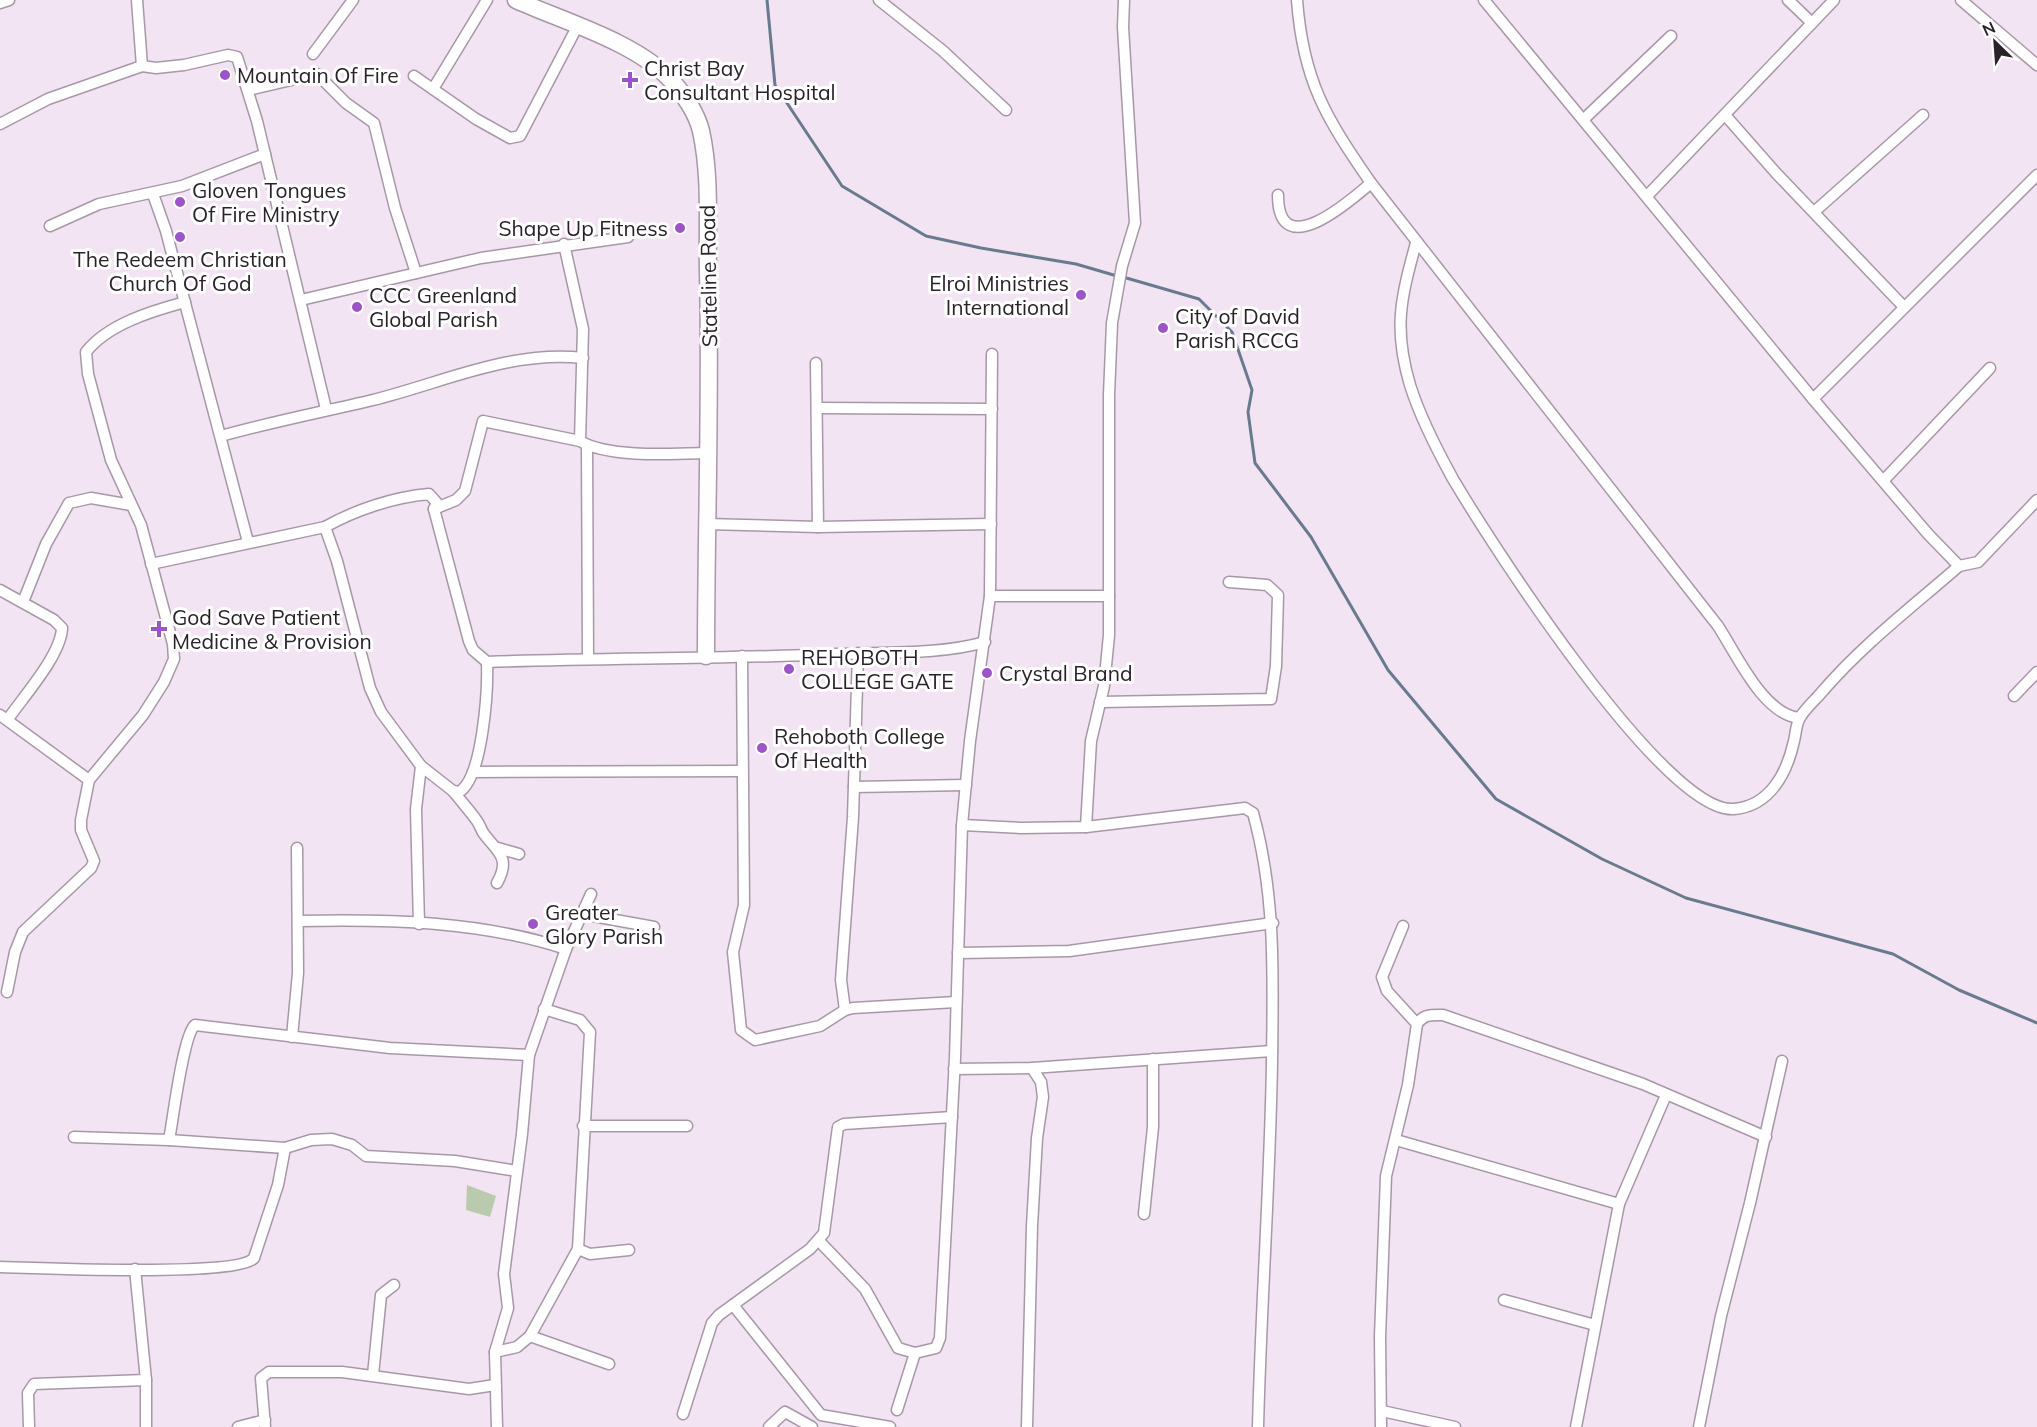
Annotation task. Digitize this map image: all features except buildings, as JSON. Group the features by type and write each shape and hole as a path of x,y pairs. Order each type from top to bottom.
{"street":[{"path":"0,3 9,0"},
{"path":"137,0 142,66"},
{"path":"313,54 353,0"},
{"path":"433,90 488,0"},
{"name":"Stateline Road","path":"516,0 617,42 650,61 672,81 688,101 701,129 705,158 709,318 706,657"},
{"path":"879,0 943,51 1006,110"},
{"path":"1086,827 1092,741 1108,656 1109,395 1112,323 1122,266 1133,234 1135,208 1128,132 1124,0"},
{"path":"1297,0 1299,25 1313,87 1339,136 1371,183 1719,626 1767,700 1783,714 1799,718"},
{"path":"1484,0 1813,399 1959,566"},
{"path":"1788,0 1812,23"},
{"path":"1647,196 1834,0"},
{"path":"1961,0 2037,65"},
{"path":"414,76 476,119 510,138 517,137 524,129 577,27"},
{"path":"1584,119 1671,36"},
{"path":"0,124 48,99 142,66 156,68 184,65 228,55 237,57 249,90 326,409"},
{"path":"249,90 317,74 346,103 375,123 395,208 416,273"},
{"path":"1725,115 1904,307"},
{"path":"1814,212 1923,115"},
{"path":"50,226 99,204 153,194 265,154"},
{"path":"1813,399 2037,175"},
{"path":"1278,195 1279,214 1282,219 1297,227 1306,226 1342,207 1371,183"},
{"path":"153,194 166,231 248,542"},
{"path":"301,300 481,258 564,244 628,237"},
{"path":"1416,243 1400,304 1399,332 1410,386 1453,478 1500,553 1565,648 1611,707 1683,786 1706,803 1722,809 1752,805 1768,795 1789,762 1799,718 1864,647 1959,566 1978,562 2037,500"},
{"path":"564,244 583,329 588,657"},
{"path":"7,992 15,952 23,932 91,868 94,861 81,830 88,780 142,715 164,682 174,659 173,644 141,525 111,460 88,375 86,352 92,344 127,323 150,312 185,302"},
{"path":"819,1241 865,1289 895,1344 903,1351 915,1353 932,1351 940,1338 952,1118 962,825 970,741 986,642 990,596 992,354"},
{"path":"221,436 326,409 372,400 477,369 551,356 583,358"},
{"path":"816,363 818,527"},
{"path":"1884,480 1990,368"},
{"path":"818,408 992,409"},
{"path":"434,510 456,500 465,491 483,422 651,455 708,453"},
{"path":"151,564 325,527 340,518 383,503 423,494 433,497 437,503 434,510 469,641 473,650 487,662 588,657 858,653 943,648 986,642"},
{"path":"23,602 46,543 69,503 90,498 131,505"},
{"path":"706,524 818,527 991,524"},
{"path":"325,527 338,561 370,688 381,712 420,766 453,791 479,823 483,833 498,848 503,864 497,883"},
{"path":"1100,702 1272,699 1276,666 1278,595 1267,585 1229,582"},
{"path":"0,590 54,620 62,628 62,637 54,652 4,717 88,780"},
{"path":"990,596 1109,596"},
{"path":"845,1010 841,980 854,787 858,653"},
{"path":"742,656 741,771 744,905 734,952 741,1030 755,1040 820,1026 845,1010 956,1002"},
{"path":"453,791 459,792 466,788 473,772 487,707 487,662"},
{"path":"2014,696 2037,672"},
{"path":"419,924 416,809 420,766"},
{"path":"473,772 741,771"},
{"path":"854,787 966,785"},
{"path":"962,825 1021,828 1086,827 1250,808 1255,818 1273,923 1269,1186 1258,1427"},
{"path":"292,1037 299,921 297,848"},
{"path":"498,848 519,854"},
{"path":"497,1427 495,1352 508,1308 504,1274 518,1171 529,1055 566,949 591,894"},
{"path":"582,914 654,927"},
{"path":"299,921 367,920 483,929 518,935 566,949"},
{"path":"957,953 1069,951 1273,923"},
{"path":"1403,926 1382,977 1387,991 1417,1024"},
{"path":"495,1352 518,1347 530,1336 578,1249 590,1032 580,1020 544,1009"},
{"path":"1382,1427 1380,1336 1386,1176 1396,1140 1417,1024 1426,1016 1443,1016 1623,1077 1766,1137"},
{"path":"169,1140 185,1047 192,1027 199,1024 390,1048 529,1055"},
{"path":"954,1069 1032,1068 1272,1051"},
{"path":"1144,1214 1153,1127 1154,1059"},
{"path":"1700,1427 1724,1304 1766,1137 1782,1061"},
{"path":"1027,1427 1032,1215 1037,1138 1043,1097 1041,1082 1032,1068"},
{"path":"1576,1427 1619,1204 1666,1095"},
{"path":"683,1414 712,1323 819,1241 827,1226 838,1127 844,1124 952,1118"},
{"path":"583,1126 687,1126"},
{"path":"74,1137 169,1140 285,1148 311,1140 332,1138 341,1140 366,1155 455,1161 518,1171"},
{"path":"1396,1140 1619,1204"},
{"path":"0,1267 135,1269 228,1267 252,1261 278,1185 285,1148"},
{"path":"578,1249 590,1254 629,1250"},
{"path":"135,1269 146,1380 146,1427"},
{"path":"373,1375 381,1295 394,1285"},
{"path":"1504,1300 1595,1325"},
{"path":"733,1305 821,1415 890,1427"},
{"path":"530,1336 609,1364"},
{"path":"897,1410 915,1353"},
{"path":"238,1427 265,1424 261,1377 264,1373 321,1371 373,1375 469,1389 495,1385"},
{"path":"29,1427 28,1393 34,1384 146,1380"},
{"path":"1382,1411 1455,1427"},
{"path":"769,1427 785,1412 812,1427"}],"green space":[{"path":"467,1185 496,1196 490,1217 466,1210"}],"waterway":[{"path":"767,0 775,85 842,186 926,236 1076,264 1117,276"},
{"path":"1123,277 1199,299 1232,332 1252,390 1248,412 1255,463 1311,537 1388,670 1496,799 1602,859 1686,898 1893,954 1959,990 2037,1023"}],"place":[{"name":"Mountain Of Fire","path":"225,75"},
{"name":"Christ Bay Consultant Hospital","path":"630,80"},
{"name":"Gloven Tongues Of Fire Ministry","path":"180,202"},
{"name":"Shape Up Fitness","path":"680,228"},
{"name":"The Redeem Christian Church Of God","path":"180,237"},
{"name":"Elroi Ministries International","path":"1081,295"},
{"name":"CCC Greenland Global Parish","path":"357,307"},
{"name":"City of David Parish RCCG","path":"1163,328"},
{"name":"God Save Patient Medicine & Provision","path":"159,629"},
{"name":"REHOBOTH COLLEGE GATE","path":"789,669"},
{"name":"Crystal Brand","path":"987,673"},
{"name":"Rehoboth College Of Health","path":"762,748"},
{"name":"Greater Glory Parish","path":"533,924"}]}
